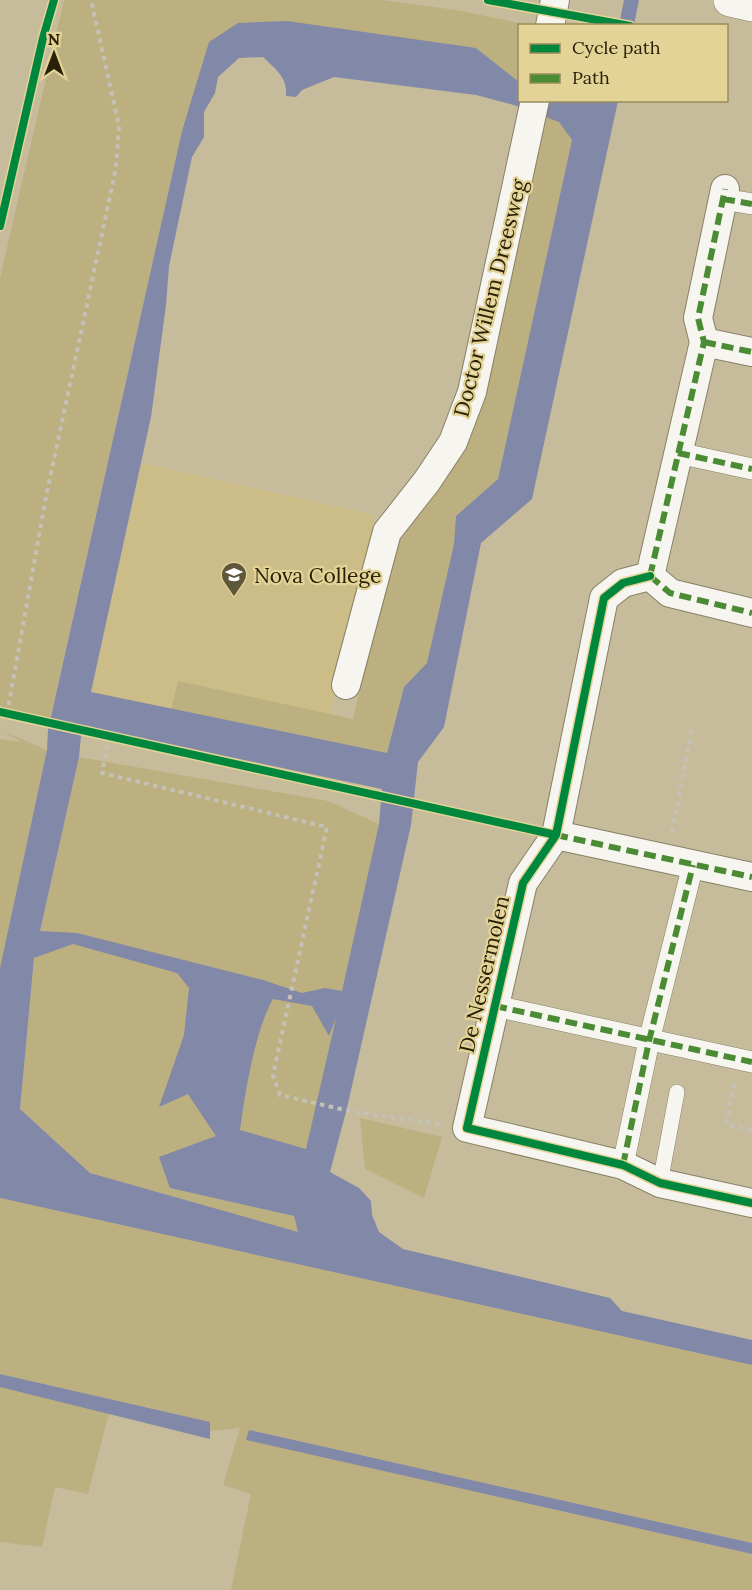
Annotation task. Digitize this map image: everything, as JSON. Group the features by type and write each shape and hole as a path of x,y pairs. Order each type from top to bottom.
{"street":[{"path":"550,24 555,0"},
{"path":"730,0 752,5"},
{"name":"Doctor Willem Dreesweg","path":"346,685 387,532 427,482 453,442 472,392 533,111"},
{"path":"752,204 724,194 698,318 704,342 650,576 670,593 752,613"},
{"path":"704,342 752,352"},
{"path":"678,453 752,469"},
{"name":"De Nessermolen","path":"467,1128 523,883 556,835 604,598 623,583 650,576"},
{"path":"556,835 752,878"},
{"path":"623,1165 649,1041 680,862"},
{"path":"495,1006 746,1061"},
{"path":"467,1128 623,1165 660,1183 752,1203"}],"lane":[{"path":"660,1183 677,1092"}],"path":[{"path":"17,716 4,713 46,497 116,168 119,126 91,0"},
{"path":"680,862 692,727"},
{"path":"99,734 120,739"},
{"path":"109,736 102,773 327,827 273,1075 280,1095 354,1112 467,1128"},
{"path":"746,1061 726,1125 752,1130"}],"shaded area":[{"path":"64,0 382,0 456,10 524,24 518,24 518,81 476,48 238,23 182,131 50,719 0,705 0,278"},
{"path":"544,116 560,122 572,140 498,479 456,516 454,544 427,664 404,687 387,753 171,710 178,681 353,719 394,547 437,492 460,455"},
{"name":"Nova College","path":"142,463 375,515 330,716 178,682 171,710 91,692"},
{"path":"0,730 47,750 0,968 0,739 22,742"},
{"path":"79,757 328,801 379,824 306,1149 240,1130 170,1188 294,1216 299,1233 90,1173 20,1109 34,958"},
{"path":"360,1118 442,1137 424,1198 365,1169"},
{"path":"0,1198 752,1365 752,1543 249,1430 247,1440 752,1554 752,1590 231,1590 251,1494 223,1485 240,1428 210,1431 210,1422 0,1374"},
{"path":"0,1387 109,1413 88,1494 55,1487 42,1547 0,1542"}],"water":[{"path":"624,0 639,0 634,24 619,24"},
{"path":"287,21 476,48 518,81 518,102 618,102 532,499 481,543 444,727 418,762 411,825 347,1108 330,1172 359,1188 371,1201 372,1215 379,1232 403,1249 610,1298 622,1311 752,1340 752,1365 0,1198 0,968 47,750 48,730 182,131 209,42 238,23","holes":["263,57 283,78 286,96 296,97 302,90 334,77 476,95 514,105 559,122 572,140 498,479 456,516 454,544 427,663 404,687 387,753 91,692 151,417 169,266 192,157 204,137 204,112 215,93 218,77 239,58","82,726 382,789 379,824 342,991 325,988 302,993 263,980 77,933 40,931 79,757","73,944 177,973 189,988 184,1035 159,1107 188,1094 216,1136 159,1157 170,1188 294,1216 298,1232 90,1173 20,1109 34,958","273,999 312,1006 329,1036 336,1018 306,1149 240,1130 252,1062 261,1027"]},
{"path":"0,1374 210,1422 210,1439 0,1387"},
{"path":"249,1430 752,1543 752,1554 246,1440"}],"marked path":[{"path":"650,576 704,342 698,318 725,189"},
{"path":"723,199 752,204"},
{"path":"704,342 752,352"},
{"path":"678,453 752,469"},
{"path":"650,576 670,593 752,613"},
{"path":"556,835 752,877"},
{"path":"623,1165 649,1041 693,865"},
{"path":"495,1006 752,1062"}],"cycle path":[{"path":"0,226 43,38 54,0"},
{"path":"488,0 619,24"},
{"path":"650,576 623,583 604,598 556,835 523,883 467,1128 623,1165 660,1183 752,1203"},
{"path":"0,712 556,835"}],"place":[{"name":"Nova College","path":"234,598"}]}
